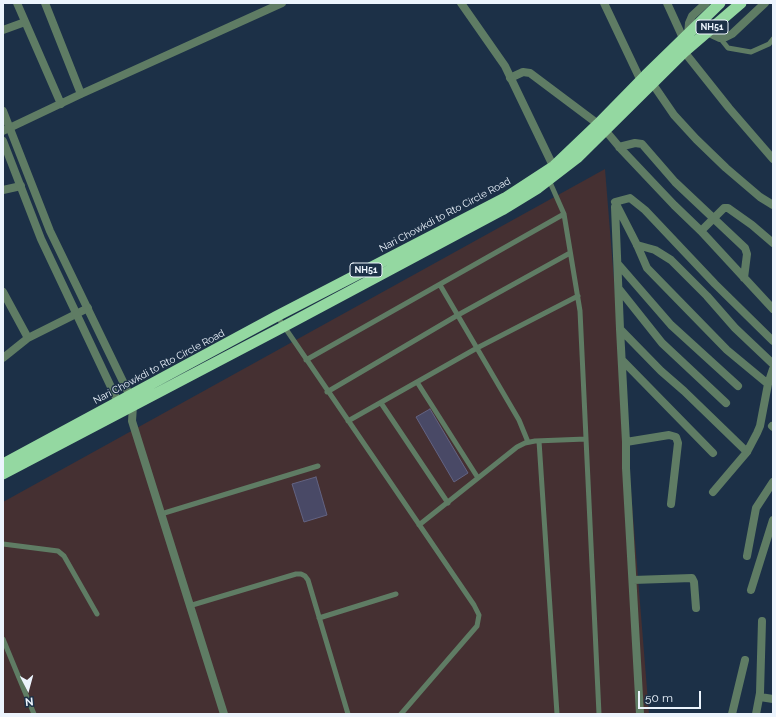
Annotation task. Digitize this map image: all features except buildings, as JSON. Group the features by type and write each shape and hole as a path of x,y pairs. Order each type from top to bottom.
{"highway":[{"name":"NH51","path":"685,39 720,3"},
{"name":"NH51","path":"685,39 707,32 741,3"},
{"name":"Nari Chowkdi to Rto Circle Road","path":"3,464 132,401 277,316 551,173 602,127 685,39"},
{"name":"NH51","path":"132,401 283,327 502,210 551,173"},
{"name":"NH51","path":"3,474 120,407"}],"street":[{"path":"17,3 61,104"},
{"path":"45,3 81,94"},
{"path":"7,130 81,94 282,3"},
{"path":"461,3 505,66 551,173"},
{"path":"604,3 646,80 674,115 726,168 760,197 773,205"},
{"path":"667,3 685,39 729,108 773,159"},
{"path":"685,39 692,16 706,3"},
{"path":"707,32 720,38 726,37 732,34 765,3"},
{"path":"3,30 25,22"},
{"path":"510,78 523,72 530,73 602,127 674,206 701,231 773,309"},
{"path":"3,111 7,130 50,230 132,401 132,421 224,714"},
{"path":"3,141 41,239 120,407 132,421"},
{"path":"619,147 635,143 642,144 672,179 745,248 747,254 744,278"},
{"path":"3,190 21,186"},
{"path":"615,202 630,198 645,210 715,284 773,342"},
{"path":"615,202 647,268 727,350 768,384"},
{"path":"615,202 626,468 640,714"},
{"path":"701,231 724,208 728,208 756,228 773,243"},
{"path":"637,245 655,250 671,260 707,296 735,328 773,364"},
{"path":"618,264 671,325 738,386"},
{"path":"619,289 662,343 726,403"},
{"path":"3,292 28,338"},
{"path":"3,358 28,338 77,315 88,308"},
{"path":"620,329 661,371 684,391 747,452"},
{"path":"622,360 713,453"},
{"path":"713,492 747,452 760,426 768,384 773,369"},
{"path":"626,442 669,435 676,437 678,443 671,504"},
{"path":"747,556 756,508 773,482"},
{"path":"750,590 773,520"},
{"path":"633,580 692,578 694,582 696,608"},
{"path":"756,714 760,697 762,621"},
{"path":"732,714 745,660"},
{"path":"760,697 773,699"}],"lane":[{"path":"720,38 728,48 751,52 769,44 773,39"},
{"path":"551,173 564,214 578,296 599,714"},
{"path":"306,360 564,214"},
{"path":"328,392 570,253"},
{"path":"440,285 519,420 528,442"},
{"path":"348,421 477,348 578,296"},
{"path":"277,316 283,327 474,605 478,615 477,626 401,714"},
{"path":"418,382 478,478"},
{"path":"381,403 448,503"},
{"path":"419,525 517,447 528,442 586,439"},
{"path":"539,441 557,714"},
{"path":"162,514 318,466"},
{"path":"3,544 58,551 64,556 97,614"},
{"path":"189,606 296,574 305,576 308,580 348,714"},
{"path":"319,618 396,594"},
{"path":"3,639 34,714"}],"shaded area":[{"path":"605,169 649,714 3,714 3,502"}]}
